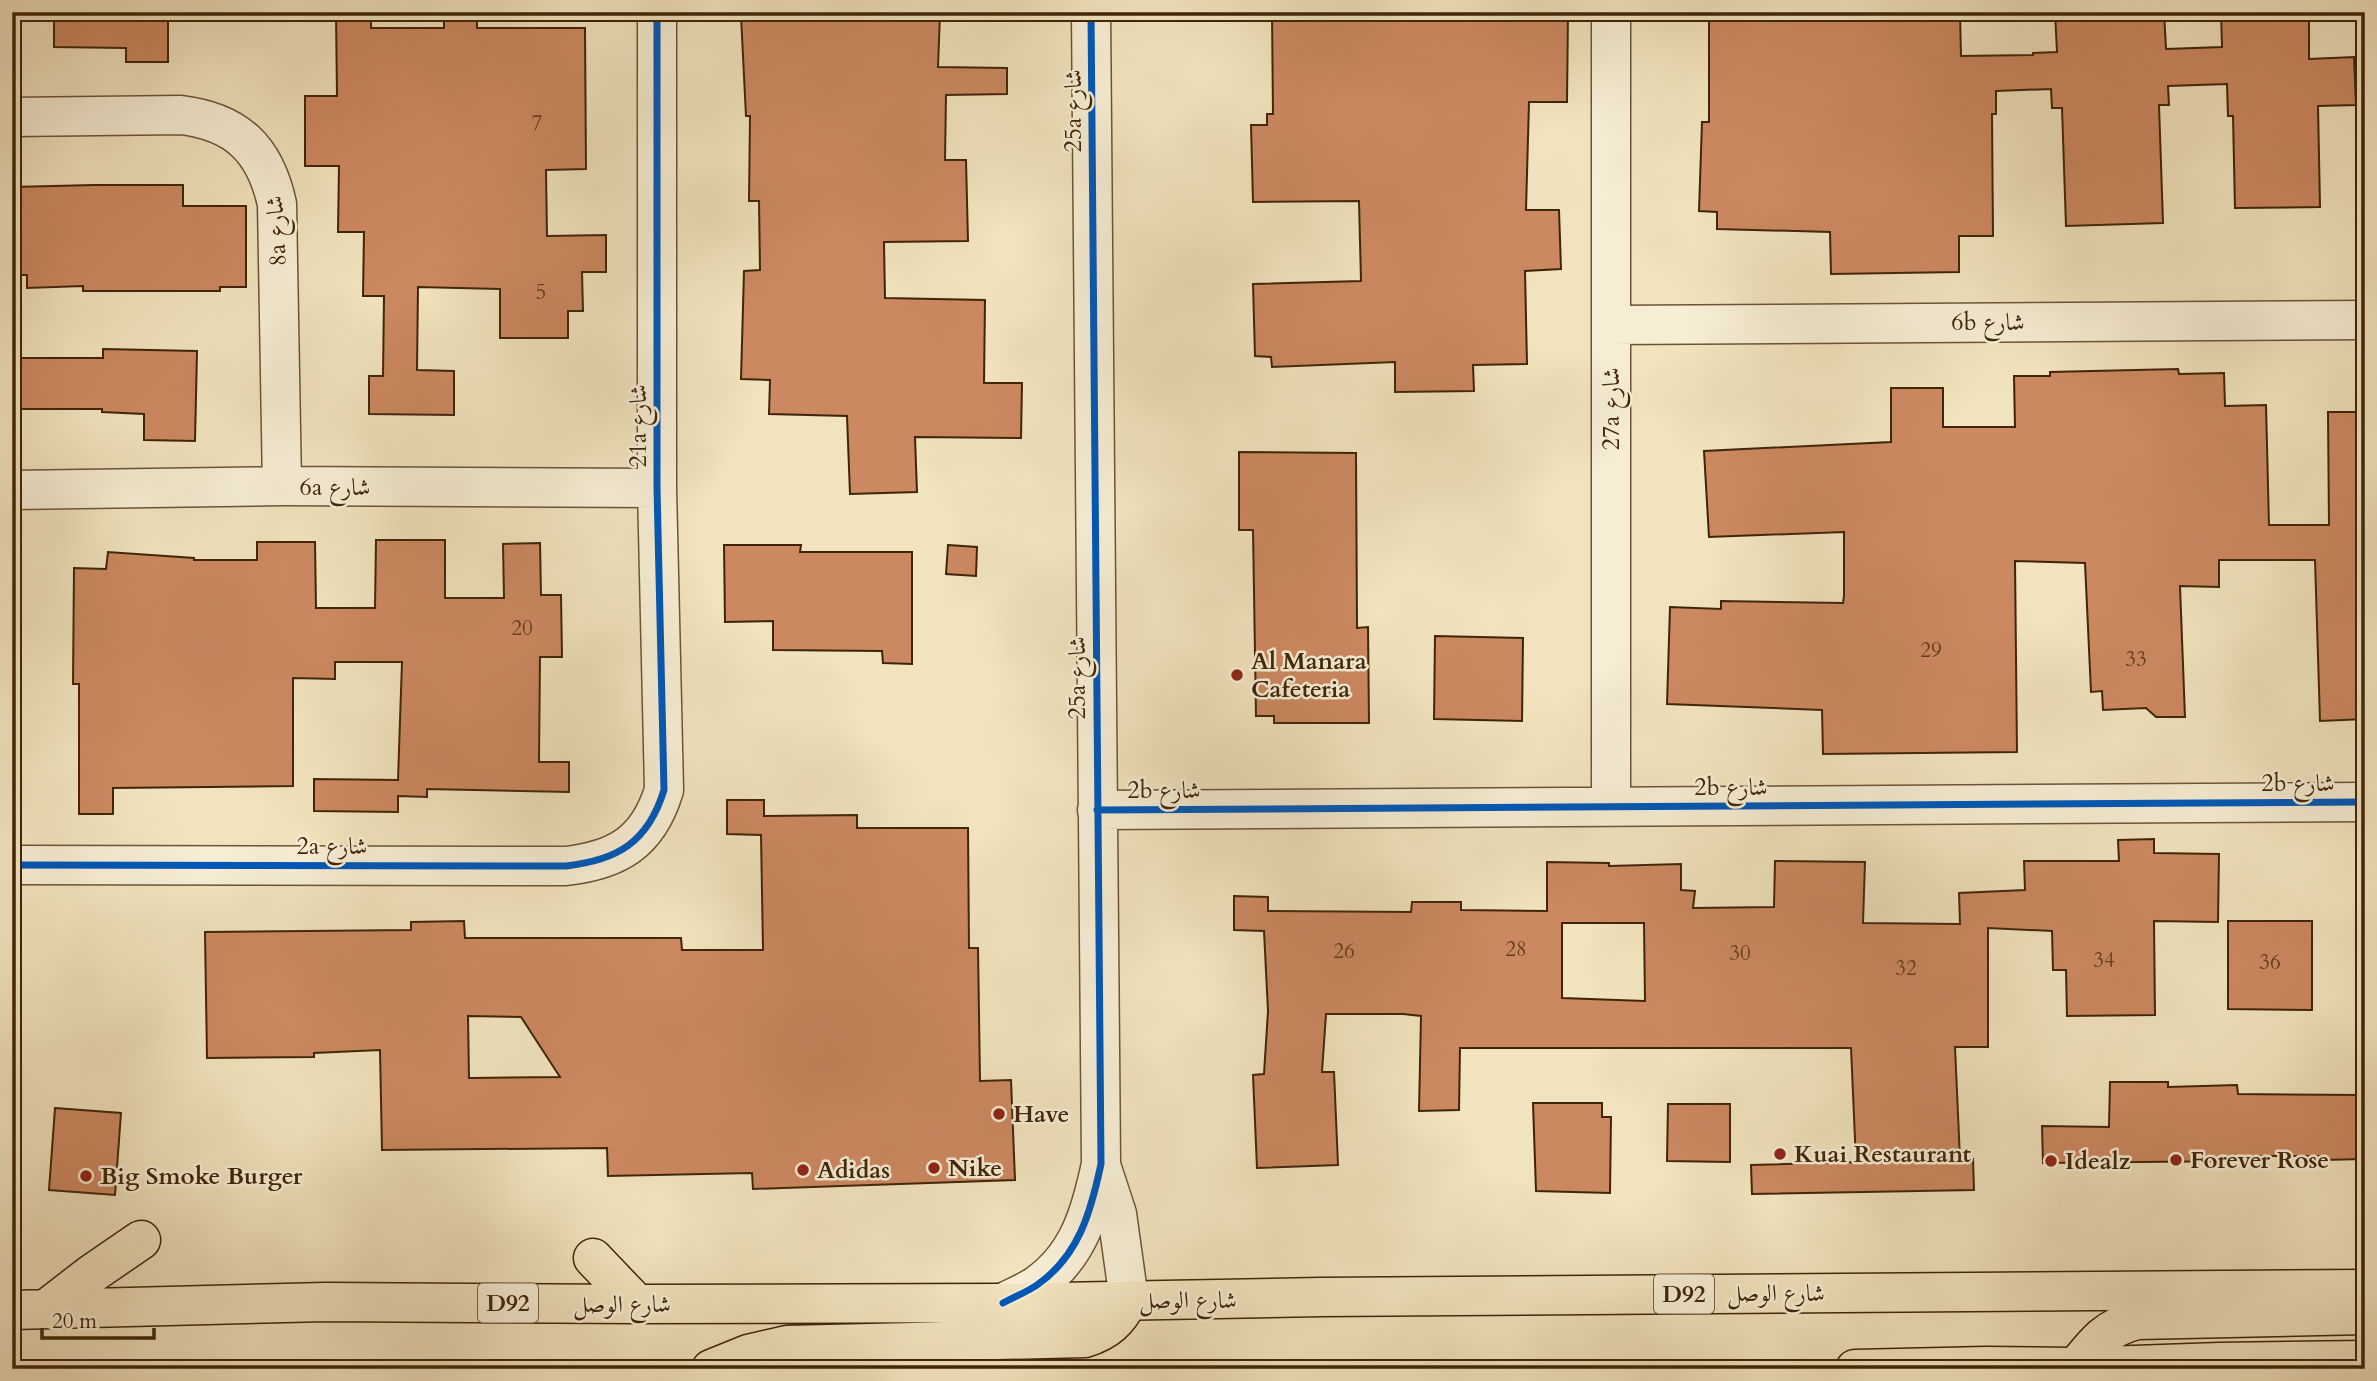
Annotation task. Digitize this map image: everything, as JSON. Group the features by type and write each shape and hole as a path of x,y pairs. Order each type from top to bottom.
{"main road":[{"path":"29,1310 141,1240"},
{"path":"593,1258 638,1304"},
{"name":"شارع الوصل","path":"29,1310 325,1302 1003,1303 2365,1289"},
{"path":"711,1369 757,1351 787,1345 1085,1338 1111,1326 1121,1316 1129,1300"},
{"path":"2077,1368 2105,1333 2120,1324 2137,1320 2365,1315"},
{"path":"1856,1369 2251,1365 2365,1360"}],"street":[{"name":"21a شارع","path":"642,833 657,813 664,790 657,488 657,12"},
{"name":"25a شارع","path":"1003,1303 1037,1285 1071,1251 1091,1208 1101,1164 1091,12"},
{"name":"27a شارع","path":"1611,12 1611,806"},
{"name":"8a شارع","path":"12,117 181,115 204,118 224,126 243,139 260,157 272,179 277,204 282,486"},
{"name":"6b شارع","path":"1611,325 2365,320"},
{"name":"6a شارع","path":"12,490 282,486 657,488"},
{"name":"2b شارع","path":"1097,810 2365,802"},
{"name":"2a شارع","path":"12,865 566,866 595,863 621,851 642,833"},
{"name":"25a شارع","path":"1101,1164 1116,1214 1129,1300"}],"building":[{"path":"54,12 168,12 168,62 126,62 126,48 54,47"},
{"path":"336,12 371,12 371,28 444,28 444,12 477,12 477,28 585,28 586,169 546,170 547,236 606,235 606,272 582,272 583,311 568,311 568,338 500,338 500,289 418,287 417,370 454,371 454,415 369,414 369,376 383,376 384,296 363,296 364,232 338,232 339,166 305,166 305,96 337,96"},
{"path":"819,12 940,14 938,67 1007,68 1007,94 946,95 945,160 966,160 968,241 884,242 885,298 985,300 984,383 1022,383 1021,438 915,437 917,492 850,494 847,416 769,414 770,380 741,379 744,271 760,270 759,201 749,201 750,116 746,116 741,16"},
{"path":"1272,12 1568,12 1567,102 1529,102 1526,210 1559,210 1561,269 1525,271 1527,364 1473,365 1474,391 1395,392 1395,362 1272,367 1271,357 1255,356 1253,284 1361,281 1359,201 1253,202 1251,125 1267,125 1267,114 1273,114"},
{"path":"1709,12 1960,12 1961,56 2057,52 2055,12 2164,12 2166,49 2222,47 2221,12 2309,12 2309,59 2354,57 2356,105 2318,106 2320,207 2235,208 2233,116 2228,116 2227,84 2168,86 2169,105 2159,105 2163,223 2066,226 2062,108 2052,108 2051,89 1996,91 1996,114 1992,114 1993,236 1959,236 1959,272 1831,274 1830,232 1717,229 1717,212 1699,211 1702,122 1709,122"},
{"path":"183,185 183,206 246,206 246,287 220,287 220,291 83,291 83,286 27,288 27,275 12,275 12,187"},
{"path":"103,349 197,351 195,441 144,440 144,414 102,412 102,409 12,409 12,358 103,358"},
{"path":"2178,369 2179,374 2224,373 2225,406 2266,405 2269,525 2329,525 2328,412 2364,412 2365,719 2320,721 2315,560 2219,560 2219,587 2180,586 2185,717 2156,717 2146,708 2103,710 2102,691 2091,692 2085,563 2015,561 2017,752 1823,754 1822,710 1667,704 1670,607 1721,609 1721,601 1843,603 1844,532 1709,537 1704,451 1891,442 1891,388 1943,388 1943,427 2015,427 2014,376 2050,376 2050,372"},
{"path":"1239,452 1356,453 1357,628 1368,627 1369,723 1274,723 1274,716 1256,716 1253,530 1239,530"},
{"path":"376,540 445,540 445,598 504,598 503,544 540,543 541,595 561,595 562,657 540,657 539,762 569,762 569,792 427,789 427,797 398,796 398,812 314,811 314,779 398,780 402,662 335,662 335,679 293,678 293,786 113,788 113,814 79,814 79,684 73,684 74,568 106,569 108,552 194,560 257,560 257,542 315,542 316,608 375,608"},
{"path":"724,545 801,545 800,552 912,552 912,664 883,663 882,651 773,650 773,621 725,622"},
{"path":"948,545 977,547 976,576 946,574"},
{"path":"1435,636 1523,638 1522,721 1434,719"},
{"path":"727,800 764,800 764,816 857,815 857,828 968,828 969,948 978,948 980,1081 1011,1080 1015,1180 753,1189 752,1173 608,1176 607,1148 382,1150 380,1050 314,1053 314,1057 207,1058 205,932 411,930 411,922 464,921 465,938 681,938 682,950 763,950 761,835 727,834","holes":["468,1016 521,1017 560,1077 469,1078"]},
{"path":"2154,839 2154,853 2219,854 2218,922 2154,921 2155,1015 2067,1016 2066,970 2053,970 2052,931 1988,928 1988,1047 1955,1047 1960,1159 1973,1159 1974,1190 1752,1194 1751,1165 1856,1162 1851,1048 1460,1048 1459,1110 1419,1111 1421,1016 1403,1014 1326,1014 1322,1072 1334,1072 1338,1165 1257,1168 1253,1075 1264,1074 1268,1011 1264,931 1234,930 1234,896 1268,897 1268,911 1411,912 1412,902 1461,902 1461,910 1547,911 1547,862 1609,863 1609,866 1681,864 1681,890 1695,891 1693,908 1774,907 1775,861 1865,862 1863,923 1960,924 1959,893 2025,890 2024,861 2119,861 2118,840","holes":["1562,923 1644,923 1645,1001 1562,998"]},
{"path":"2228,921 2312,921 2312,1010 2228,1009"},
{"path":"2110,1082 2168,1082 2168,1087 2237,1085 2238,1094 2360,1095 2362,1159 2239,1156 2239,1161 2043,1163 2042,1126 2109,1127"},
{"path":"1533,1103 1602,1103 1602,1117 1611,1117 1610,1193 1536,1191"},
{"path":"1668,1104 1730,1104 1730,1162 1667,1161"},
{"path":"55,1108 121,1113 115,1195 49,1190"}],"cycle path":[{"path":"12,865 566,866 616,853 640,835 649,823 664,790 657,488 657,12"},
{"path":"1003,1303 1037,1285 1051,1273 1073,1246 1093,1199 1101,1164 1091,12"},
{"path":"1097,810 2365,802"}],"place":[{"name":"Al Manara Cafeteria","path":"1237,675"},
{"name":"Have","path":"999,1114"},
{"name":"Kuai Restaurant","path":"1780,1154"},
{"name":"Forever Rose","path":"2176,1160"},
{"name":"Idealz","path":"2051,1161"},
{"name":"Nike","path":"934,1168"},
{"name":"Adidas","path":"803,1170"},
{"name":"Big Smoke Burger","path":"86,1176"}]}
